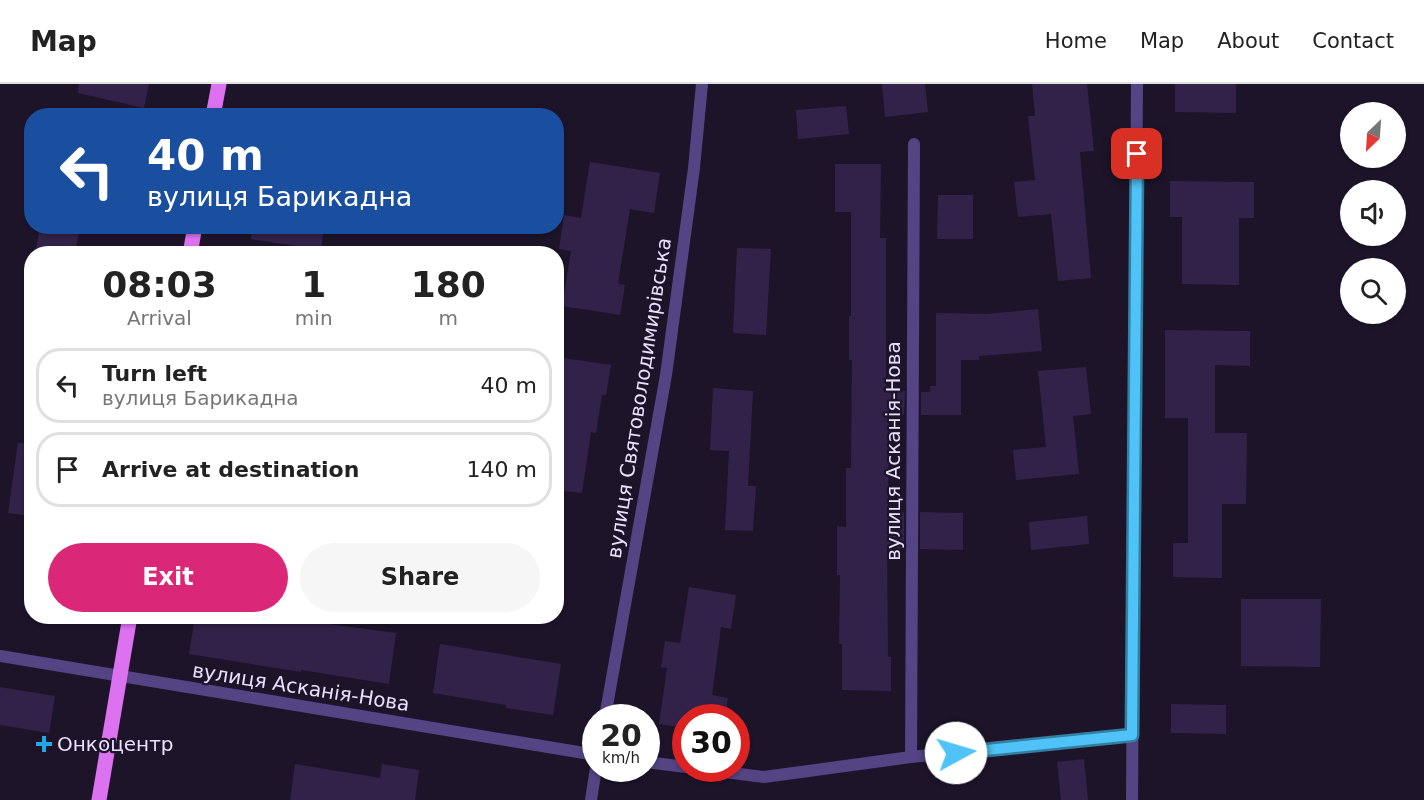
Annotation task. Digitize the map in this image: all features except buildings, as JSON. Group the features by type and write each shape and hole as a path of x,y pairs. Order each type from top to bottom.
{"main road":[{"path":"214,108 219,84"},
{"path":"99,800 129,624"}],"street":[{"name":"вулиця Святоволодимирівська","path":"606,704 666,375 694,168 702,84"},
{"path":"1132,800 1137,84"},
{"name":"вулиця Асканія-Нова","path":"911,758 914,144"},
{"name":"вулиця Асканія-Нова","path":"0,656 582,753"},
{"path":"750,775 764,777 911,758 1132,735"},
{"path":"591,800 594,782"}],"place":[{"name":"Онкоцентр","path":"44,744"}],"route":[{"path":"956,753 1132,735 1137,154"}]}
